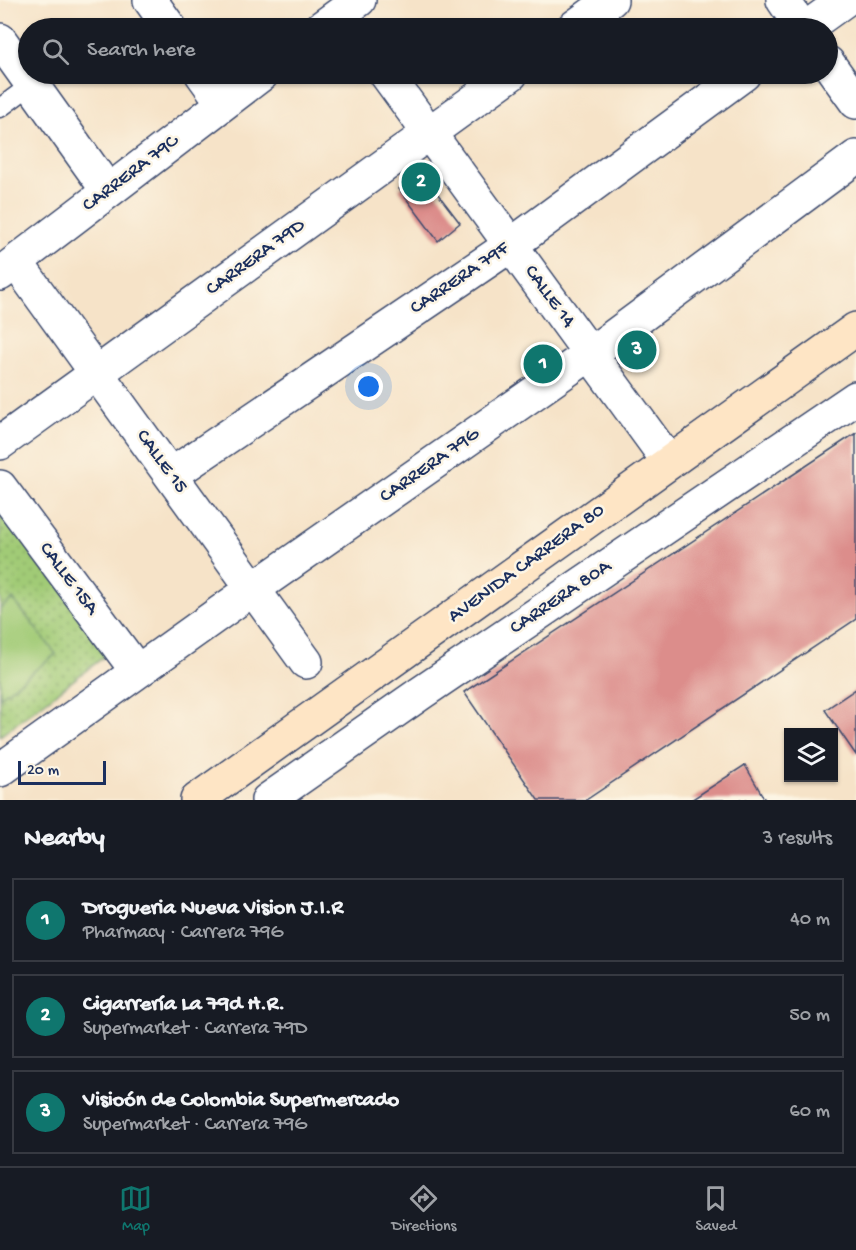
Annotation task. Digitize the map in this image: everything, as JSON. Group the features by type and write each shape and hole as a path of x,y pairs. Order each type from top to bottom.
{"street":[{"path":"150,0 163,18"},
{"path":"587,18 612,0"},
{"path":"783,0 796,18"},
{"path":"819,18 845,0"},
{"path":"0,40 18,65"},
{"path":"838,77 856,102"},
{"path":"32,84 108,191"},
{"path":"209,84 223,103"},
{"name":"CARRERA 79C","path":"8,268 249,84"},
{"name":"CALLE 14","path":"393,84 669,462"},
{"name":"CARRERA 79D","path":"0,443 497,84"},
{"name":"CARRERA 79F","path":"171,475 511,245 730,84"},
{"name":"CARRERA 79G","path":"0,770 136,671 590,354 856,157"},
{"name":"CALLE 15","path":"8,268 96,373 306,662"},
{"name":"AVENIDA CARRERA 80","path":"197,800 856,328"},
{"name":"CARRERA 80A","path":"268,800 856,398"},
{"name":"CALLE 15A","path":"0,487 136,671"}],"lane":[{"path":"0,108 32,84"}],"green space":[{"path":"0,505 113,650 0,736"},
{"path":"13,599 56,654 0,697 0,609"}],"building":[{"path":"421,172 460,223 438,241 399,189"},
{"path":"643,338 654,352 634,367 623,353"},
{"path":"856,433 856,619 586,800 538,800 464,692"},
{"path":"856,689 856,755 838,728 825,710"},
{"path":"745,765 765,800 691,800"}],"place":[{"name":"Cigarrería La 79d H.R.","path":"421,182"},
{"name":"Visioón de Colombia Supermercado","path":"637,350"},
{"name":"Drogueria Nueva Vision J.I.R","path":"543,364"}]}
